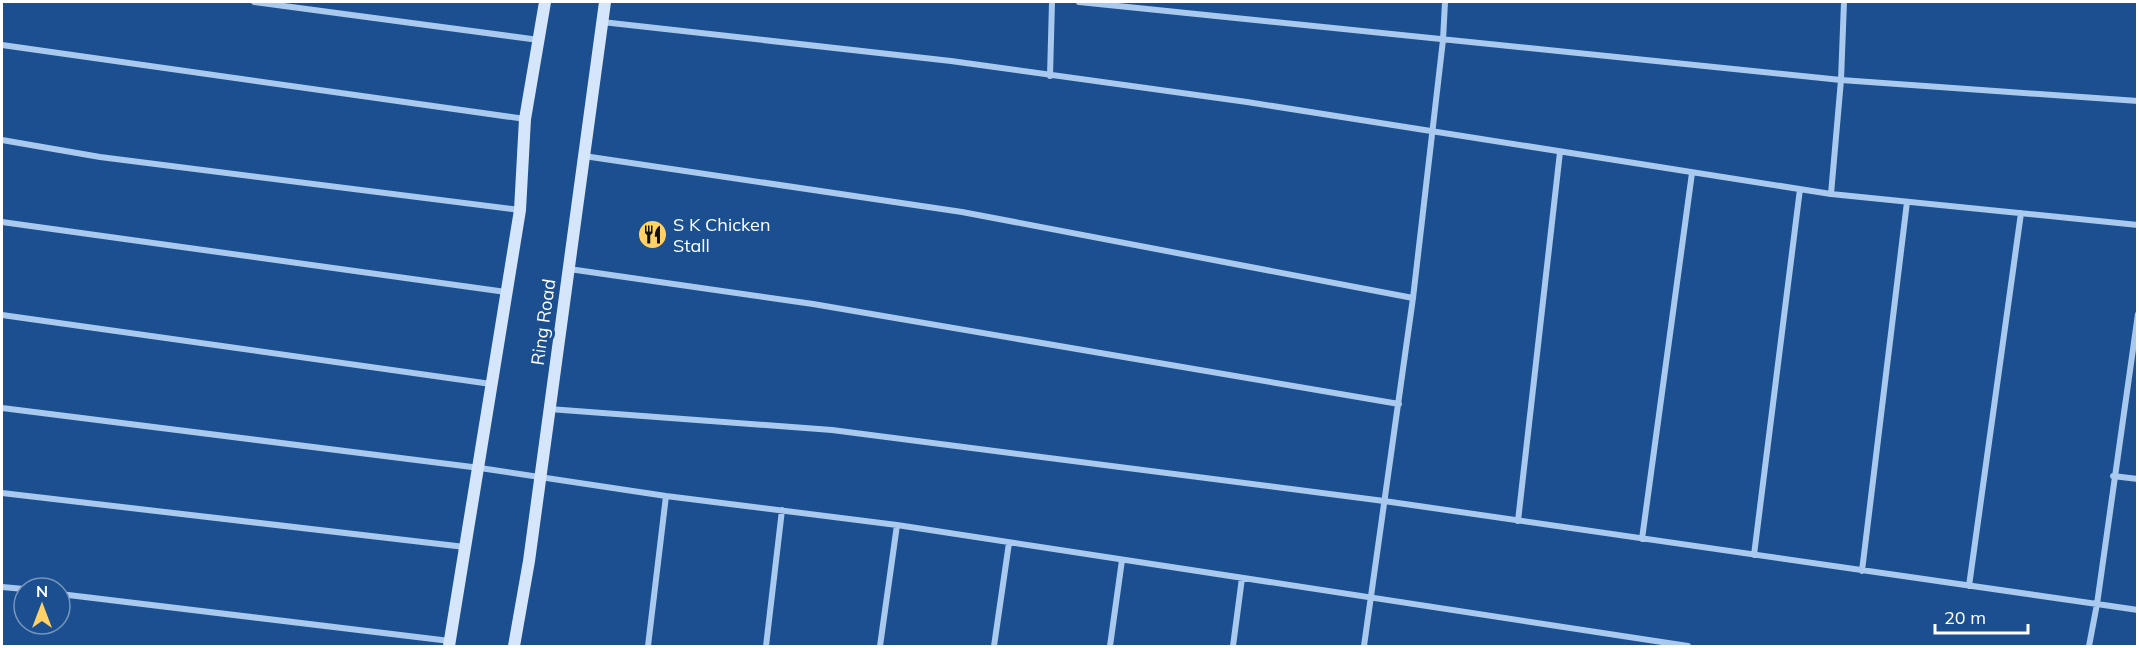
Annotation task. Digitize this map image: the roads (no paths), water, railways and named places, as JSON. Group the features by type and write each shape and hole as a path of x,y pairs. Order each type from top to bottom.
{"main road":[{"path":"450,644 520,210 525,119 545,2"},
{"name":"Ring Road","path":"514,646 529,561 605,2"}],"street":[{"path":"254,2 540,40"},
{"path":"1050,76 1052,2"},
{"path":"1078,2 1841,80 2138,101"},
{"path":"1364,646 1413,298 1443,40 1445,2"},
{"path":"1831,194 1841,80 1844,2"},
{"path":"602,21 951,61 1247,102 1831,194 2138,225"},
{"path":"2,45 525,119"},
{"path":"2,141 100,157 520,210"},
{"path":"1518,521 1560,152"},
{"path":"584,156 962,212 1413,298"},
{"path":"1642,539 1692,173"},
{"path":"1754,555 1800,189"},
{"path":"1862,571 1908,202"},
{"path":"1969,586 2021,213"},
{"path":"2,222 506,292"},
{"path":"569,269 813,304 1399,404"},
{"path":"2089,646 2097,604 2113,476 2134,358 2138,314"},
{"path":"2,315 491,384"},
{"path":"2,408 480,468 666,496 897,525 1372,600 1688,646"},
{"path":"549,409 832,430 1384,501 2138,610"},
{"path":"2113,476 2138,479"},
{"path":"2,493 465,547"},
{"path":"648,646 666,496"},
{"path":"766,646 782,510"},
{"path":"880,646 897,525"},
{"path":"994,646 1009,543"},
{"path":"1110,646 1122,560"},
{"path":"1233,646 1242,578"},
{"path":"72,596 450,644"}],"place":[{"name":"S K Chicken Stall","path":"652,234"}]}
